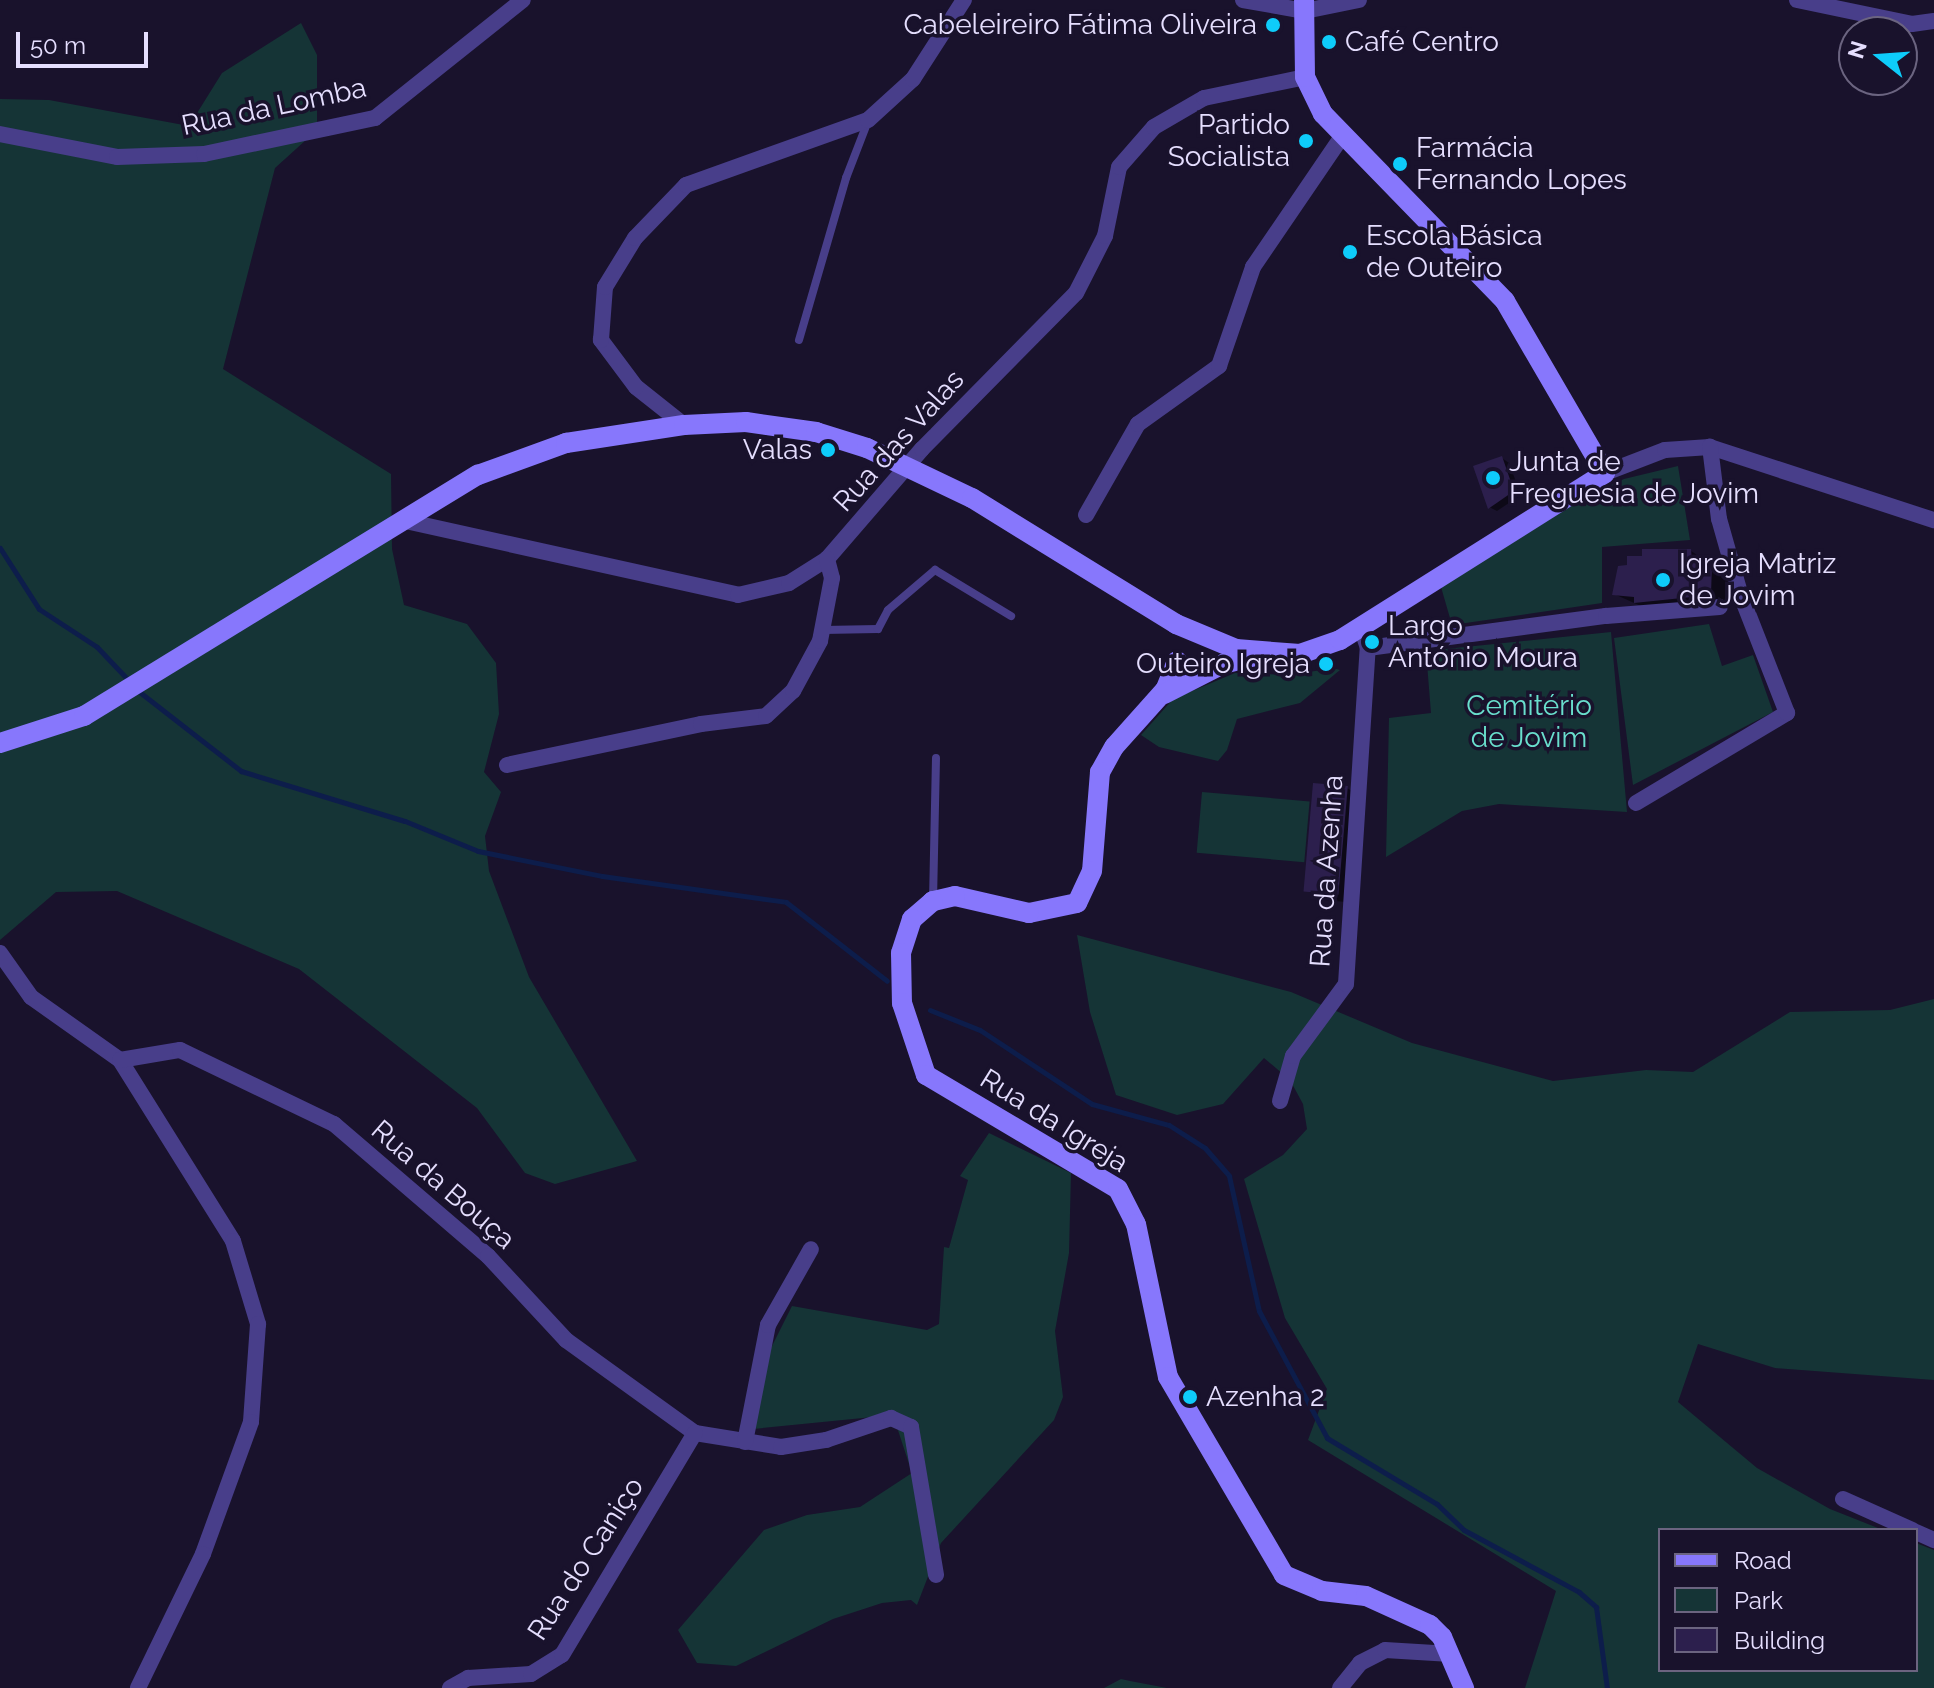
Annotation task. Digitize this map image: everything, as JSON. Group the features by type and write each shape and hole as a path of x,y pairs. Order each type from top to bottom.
{"street":[{"name":"Rua da Lomba","path":"0,134 117,157 204,154 375,118 523,0"},
{"path":"684,425 636,387 601,340 605,287 635,238 686,185 868,120 913,79 964,0"},
{"path":"1243,0 1304,6 1359,0"},
{"path":"1797,0 1912,24 1934,21"},
{"path":"1304,6 1305,77 1323,114 1505,301 1605,473"},
{"name":"Rua das Valas","path":"401,520 738,595 789,583 827,559 908,465 1076,293 1105,236 1119,167 1154,127 1204,98 1305,77"},
{"path":"1086,515 1138,424 1219,366 1253,267 1343,135"},
{"path":"0,743 84,716 284,589 478,475 566,443 684,425 746,422 816,432 908,465 972,498 1155,612 1206,637 1262,655"},
{"path":"1636,803 1787,713 1740,593 1719,519 1710,447"},
{"path":"1155,702 1205,673 1262,655 1312,652 1361,628 1605,473 1665,450 1710,447 1934,520"},
{"path":"507,765 701,724 766,716 793,691 822,630 832,578 827,559"},
{"path":"1368,648 1606,616 1720,607"},
{"path":"1155,612 1174,627 1178,654 1185,672 1205,673"},
{"name":"Rua da Azenha","path":"1280,1101 1293,1056 1346,984 1368,648 1361,628"},
{"path":"933,901 955,896 1029,913 1077,903 1092,871 1100,772 1114,747 1155,702 1187,637 1206,637"},
{"path":"1205,673 1218,652 1206,637"},
{"name":"Rua da Igreja","path":"933,901 912,919 901,953 902,1003 926,1075 1118,1189 1136,1224 1168,1377 1284,1575 1322,1591 1366,1596 1402,1609 1430,1625 1451,1654 1464,1688"},
{"path":"0,953 31,997 120,1060 233,1241 258,1324 251,1422 203,1554 138,1688"},
{"name":"Rua da Bouça","path":"120,1060 180,1050 334,1124 488,1256 566,1340 695,1433"},
{"path":"745,1442 768,1325 811,1249"},
{"path":"695,1433 781,1447 826,1440 891,1418 911,1427 936,1575"},
{"name":"Rua do Caniço","path":"450,1688 468,1678 531,1674 562,1655 695,1433"},
{"path":"1843,1499 1907,1528"},
{"path":"1340,1688 1360,1663 1385,1650 1451,1654"}],"lane":[{"path":"799,340 846,178 868,120"},
{"path":"822,630 878,629 888,610 935,570 1011,616"},
{"path":"933,901 936,758"}],"green space":[{"path":"301,23 317,55 317,130 275,168 223,369 391,474 392,549 404,605 467,624 496,663 499,714 484,772 501,792 485,836 489,871 529,977 637,1161 555,1184 525,1173 477,1108 299,969 117,891 56,892 0,940 0,99 49,100 189,126 222,73"},
{"name":"Cemitério de Jovim","path":"1678,466 1690,540 1602,547 1602,603 1452,625 1441,587 1582,499 1624,479"},
{"path":"1709,624 1722,666 1753,655 1773,712 1633,785 1614,638"},
{"name":"Cemitério de Jovim","path":"1611,632 1627,812 1499,804 1462,811 1386,857 1389,718 1431,713 1426,651"},
{"path":"1333,668 1340,670 1300,703 1237,719 1227,750 1218,761 1159,747 1141,735 1173,699 1235,673 1291,675"},
{"path":"1202,792 1310,801 1304,862 1197,853"},
{"path":"1077,935 1291,992 1412,1043 1553,1081 1646,1070 1693,1072 1790,1012 1890,1010 1934,999 1934,1380 1775,1368 1698,1344 1678,1402 1757,1468 1830,1509 1878,1528 1658,1528 1658,1672 1918,1672 1918,1544 1934,1550 1934,1688 1525,1688 1556,1591 1308,1440 1327,1389 1285,1318 1244,1179 1283,1155 1307,1129 1303,1104 1290,1080 1264,1058 1223,1104 1177,1115 1116,1095 1090,1012"},
{"path":"989,1133 1071,1173 1069,1253 1055,1331 1063,1397 1054,1420 941,1543 917,1605 911,1600 882,1603 833,1619 736,1666 697,1663 678,1630 764,1530 807,1515 860,1507 912,1473 893,1415 753,1429 762,1366 792,1306 927,1330 939,1324 944,1247 949,1248 968,1180 960,1176"},
{"path":"1121,1679 1130,1681 1167,1688 1104,1688"}],"building":[{"name":"Junta de Freguesia de Jovim","path":"1502,456 1514,491 1488,509 1473,466"},
{"name":"Igreja Matriz de Jovim","path":"1642,549 1691,549 1692,561 1712,564 1711,595 1634,603 1634,597 1612,595 1618,566 1627,565 1627,556 1642,556"},
{"path":"1313,783 1348,786 1338,895 1304,892"}],"waterway":[{"path":"0,548 39,609 97,647 131,683"},
{"path":"137,690 241,771 405,821 478,851 602,876 786,902 887,981"},
{"path":"930,1010 980,1030 1092,1104 1169,1125 1205,1148 1229,1176 1259,1311 1327,1438 1437,1504 1464,1530 1579,1592 1596,1607 1607,1688"}],"place":[{"name":"Cabeleireiro Fátima Oliveira","path":"1273,25"},
{"name":"Café Centro","path":"1329,42"},
{"name":"Partido Socialista","path":"1306,141"},
{"name":"Farmácia Fernando Lopes","path":"1400,164"},
{"name":"Escola Básica de Outeiro","path":"1350,252"},
{"name":"Valas","path":"828,450"},
{"name":"Junta de Freguesia de Jovim","path":"1493,478"},
{"name":"Igreja Matriz de Jovim","path":"1663,580"},
{"name":"Largo António Moura","path":"1372,642"},
{"name":"Outeiro Igreja","path":"1326,664"},
{"name":"Azenha 2","path":"1190,1397"}]}
